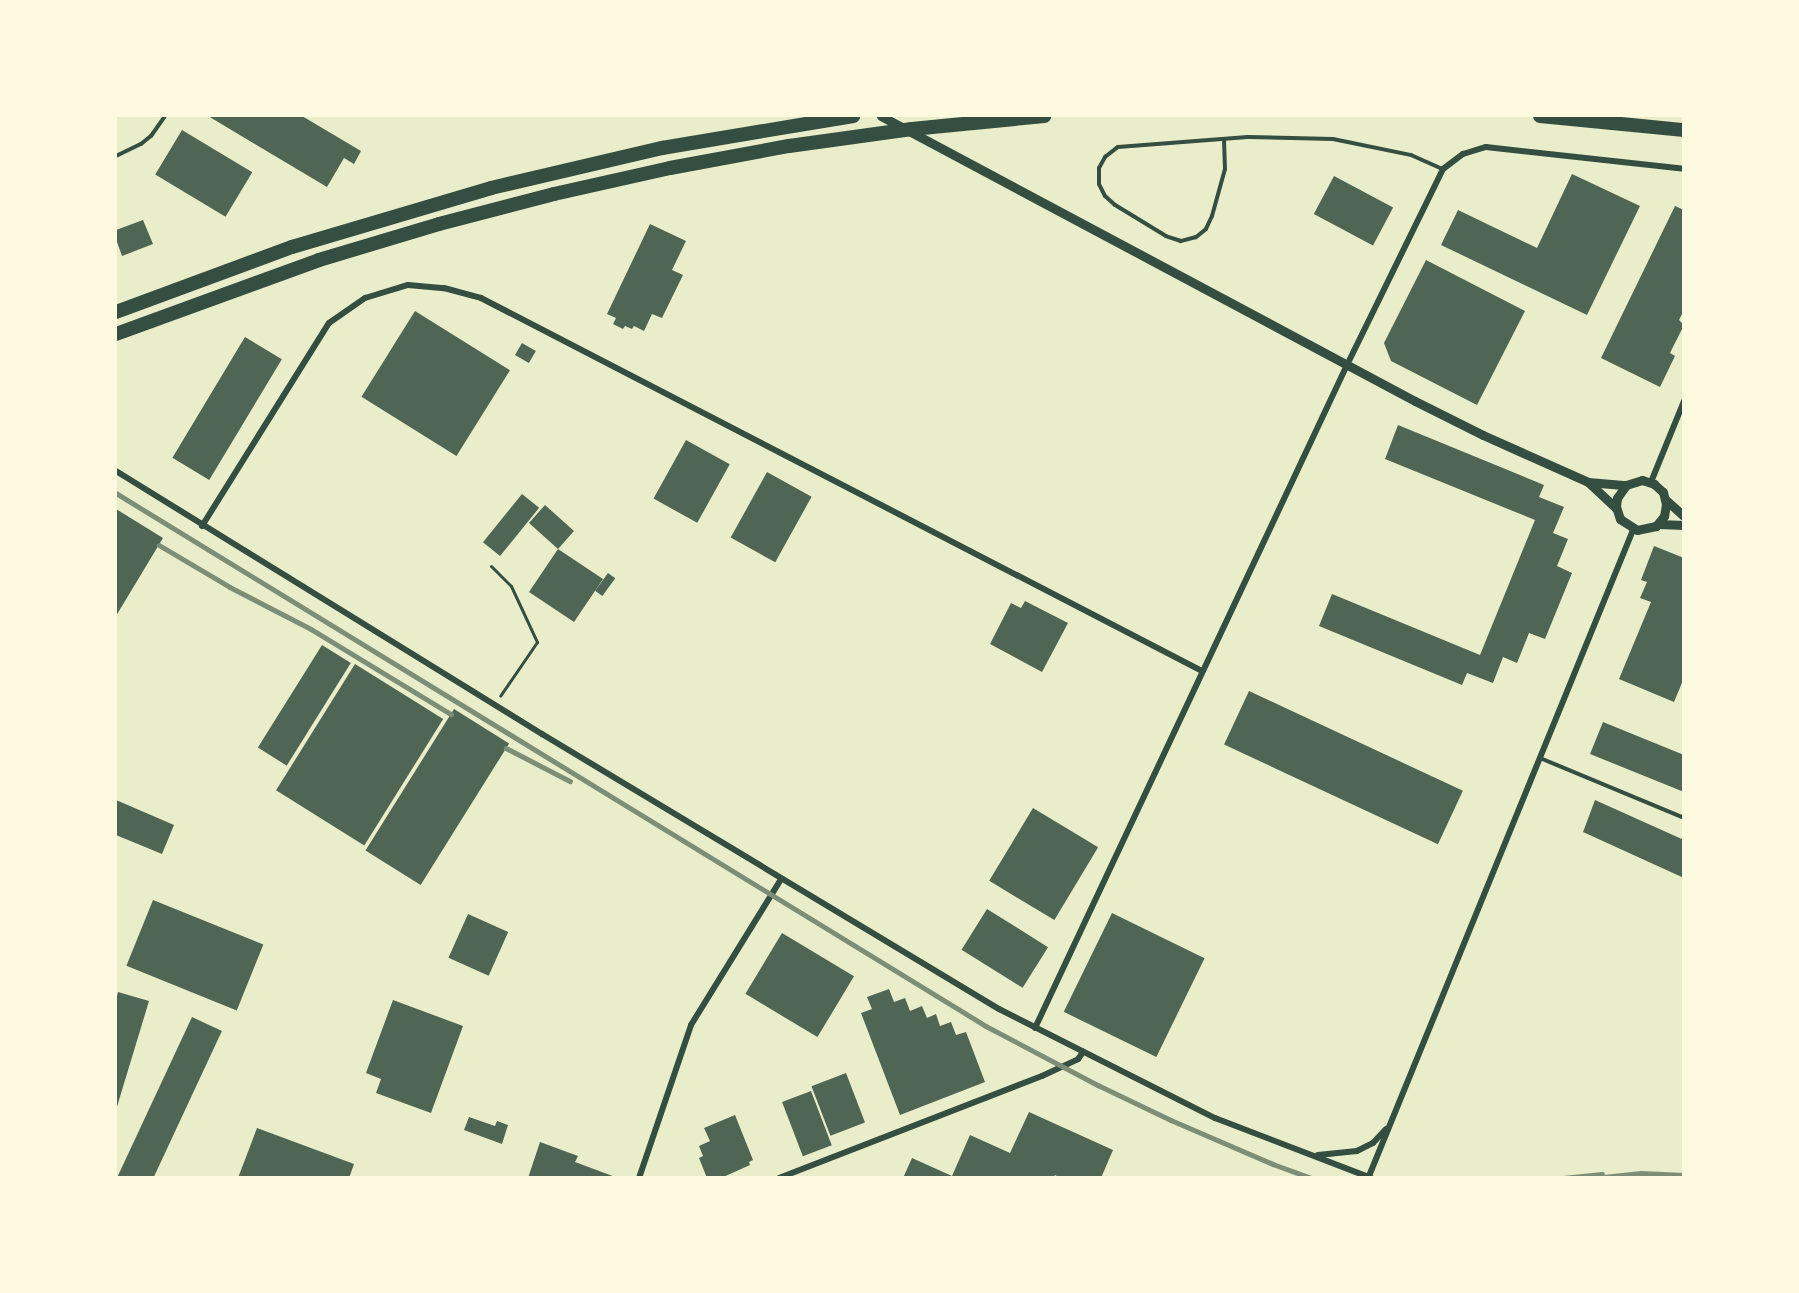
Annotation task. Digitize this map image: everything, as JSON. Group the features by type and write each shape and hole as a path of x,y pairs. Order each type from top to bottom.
{"highway":[{"path":"116,312 292,247 471,193 662,148 853,116"},
{"path":"116,334 328,257 439,224 554,194 670,168 811,143 912,129 1044,116"},
{"path":"1540,116 1683,130"}],"street":[{"path":"881,116 1347,365 1483,435 1588,482 1616,508 1620,519 1633,530 1645,530 1658,524 1683,525"},
{"path":"1035,1028 1347,365 1443,169 1463,154 1486,147 1683,169"},
{"path":"202,526 329,323 365,298 408,285 444,288 481,298 1202,672"},
{"path":"1651,482 1683,401"},
{"path":"116,471 202,526 781,879 1035,1028 1215,1118 1370,1177 1633,530"},
{"path":"1588,482 1626,484 1638,480 1651,482 1661,489 1666,500 1683,516"},
{"path":"1616,508 1618,495 1626,484"},
{"path":"1658,524 1665,512 1666,500"},
{"path":"639,1178 691,1025 781,879"},
{"path":"779,1178 1042,1076 1078,1059 1083,1052"},
{"path":"1313,1155 1357,1151 1378,1138 1392,1121"}],"lane":[{"path":"116,156 141,144 151,136 165,116"},
{"path":"1224,140 1225,169 1212,216 1206,229 1196,237 1181,241 1166,236 1115,205 1105,196 1099,184 1099,168 1105,157 1118,147 1248,137 1333,139 1412,155 1443,169"},
{"path":"1539,758 1683,818"}],"path":[{"path":"490,566 511,586 537,642 494,705"}],"building":[{"path":"208,116 302,116 361,151 354,164 344,158 327,187"},
{"path":"182,130 252,172 226,217 155,175"},
{"path":"1572,174 1640,206 1587,315 1441,245 1458,210 1537,248"},
{"path":"1334,176 1393,207 1373,245 1314,214"},
{"path":"1675,206 1684,210 1684,310 1679,320 1684,325 1670,353 1675,356 1660,387 1601,358"},
{"path":"143,220 153,244 122,256 116,239 116,230"},
{"path":"650,224 686,241 672,270 683,275 662,318 652,314 644,331 634,326 632,329 625,326 623,329 613,324 616,318 607,314"},
{"path":"1426,260 1525,311 1477,405 1391,361 1384,343"},
{"path":"415,311 510,370 456,456 361,397"},
{"path":"245,337 282,359 209,480 172,458"},
{"path":"522,343 536,351 529,363 515,355"},
{"path":"1398,425 1544,485 1539,497 1564,507 1553,533 1568,539 1557,566 1572,573 1545,639 1529,633 1517,663 1503,657 1493,683 1467,673 1462,685 1319,626 1332,594 1480,655 1535,520 1385,459"},
{"path":"686,440 730,464 697,523 654,499"},
{"path":"767,472 812,497 775,562 731,538"},
{"path":"522,494 539,508 500,556 483,542"},
{"path":"545,505 574,531 558,549 529,523"},
{"path":"116,509 163,538 116,616"},
{"path":"1654,546 1684,558 1684,678 1674,702 1619,679 1651,602 1640,598 1647,582 1641,580"},
{"path":"558,549 603,579 574,622 529,592"},
{"path":"608,573 615,578 602,596 595,591"},
{"path":"1025,601 1068,623 1042,672 990,644 1011,603 1021,608"},
{"path":"322,645 351,663 287,766 258,748"},
{"path":"355,664 443,719 364,845 276,790"},
{"path":"1249,691 1463,791 1438,844 1224,744"},
{"path":"454,709 509,743 421,885 366,851"},
{"path":"1603,722 1684,755 1684,792 1590,754"},
{"path":"116,800 174,825 162,854 116,835"},
{"path":"1595,800 1684,840 1684,878 1583,832"},
{"path":"1033,808 1098,847 1054,920 989,881"},
{"path":"153,900 263,945 237,1010 126,966"},
{"path":"987,909 1048,947 1023,988 962,950"},
{"path":"1112,913 1205,958 1156,1057 1064,1012"},
{"path":"468,914 508,932 489,976 448,958"},
{"path":"782,933 854,976 817,1037 745,994"},
{"path":"889,989 894,1002 905,998 910,1011 922,1006 927,1018 936,1014 940,1026 951,1022 956,1035 966,1032 985,1082 900,1115 861,1013 872,1009 867,997"},
{"path":"118,992 149,1001 116,1110 116,1000"},
{"path":"393,1000 463,1026 431,1113 376,1093 381,1079 366,1073"},
{"path":"192,1017 222,1031 153,1178 118,1177"},
{"path":"846,1073 865,1122 830,1136 811,1086"},
{"path":"811,1091 832,1145 803,1156 782,1102"},
{"path":"1029,1112 1113,1150 1101,1178 1060,1178 1055,1175 1053,1178 903,1178 912,1158 952,1176 970,1135 1010,1153"},
{"path":"735,1115 753,1160 749,1162 750,1165 721,1178 707,1178 699,1158 703,1156 699,1146 710,1141 704,1128"},
{"path":"469,1117 495,1126 497,1121 508,1125 502,1144 464,1130"},
{"path":"257,1128 354,1164 349,1178 238,1178"},
{"path":"540,1142 578,1156 575,1162 618,1178 528,1178"}],"railway":[{"path":"116,493 986,1026 1098,1085 1171,1120 1311,1178"},
{"path":"159,545 230,587 311,629 451,714"},
{"path":"506,748 570,781"},
{"path":"1594,1178 1641,1173 1684,1175"},
{"path":"1563,1178 1602,1174"}]}
